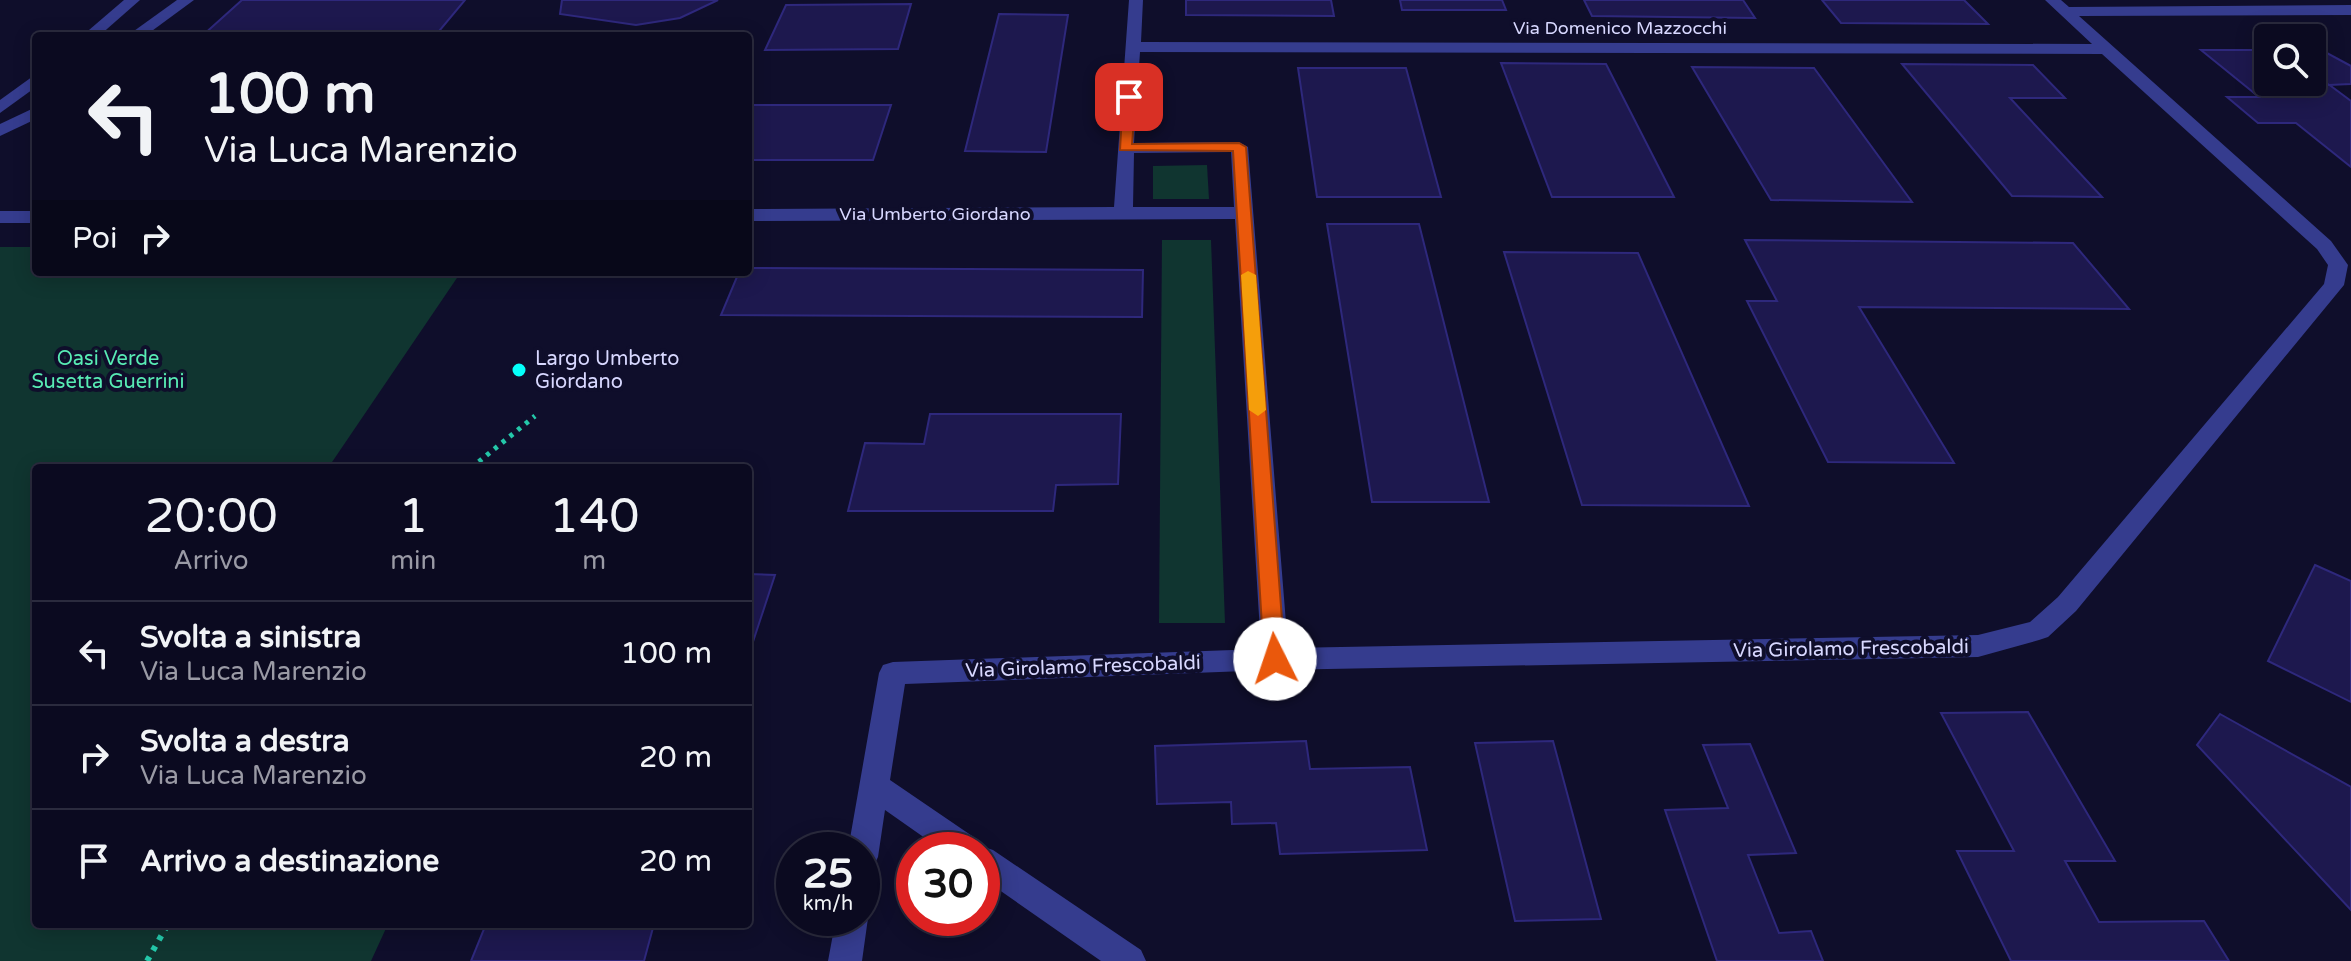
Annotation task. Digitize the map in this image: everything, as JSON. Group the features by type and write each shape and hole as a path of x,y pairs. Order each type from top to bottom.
{"street":[{"path":"95,32 133,0"},
{"path":"141,32 187,0"},
{"path":"1123,213 1136,0"},
{"path":"2059,6 2351,10"},
{"name":"Via Girolamo Frescobaldi","path":"874,786 893,673 1275,659 1978,646 2039,630 2067,604 2334,285 2338,265 2324,245 2059,6"},
{"name":"Via Domenico Mazzocchi","path":"1133,47 2107,49"},
{"path":"0,108 32,82"},
{"path":"0,131 32,114"},
{"path":"1125,148 1239,147 1275,659"},
{"name":"Via Umberto Giordano","path":"752,215 1244,213"},
{"path":"0,217 32,217"},
{"path":"866,832 874,786 941,832"},
{"path":"1000,872 1129,961"},
{"path":"845,961 849,936"}],"path":[{"path":"476,464 535,416"},
{"path":"147,961 166,928"}],"green space":[{"path":"1207,165 1209,199 1153,199 1153,166"},
{"path":"1162,240 1211,240 1225,623 1159,623"},
{"name":"Oasi Verde Susetta Guerrini","path":"0,247 32,247 32,276 458,276 331,464 32,464 32,928 386,928 371,961 0,961"}],"building":[{"path":"242,0 465,0 438,32 206,32"},
{"path":"562,0 718,0 680,18 636,25 560,14"},
{"path":"1186,0 1331,0 1334,16 1186,15"},
{"path":"1400,0 1502,0 1506,10 1402,10"},
{"path":"1584,0 1743,0 1755,18 1592,16"},
{"path":"1822,0 1964,0 1988,24 1841,23"},
{"path":"911,4 898,49 765,50 786,5"},
{"path":"999,14 1068,15 1046,152 965,151"},
{"path":"2201,50 2254,50 2254,93"},
{"path":"2326,53 2351,66 2351,84 2326,83"},
{"path":"1501,63 1606,64 1674,197 1552,197"},
{"path":"1902,64 2033,65 2065,98 2010,98 2102,197 2012,196"},
{"path":"1692,67 1814,68 1912,202 1771,200"},
{"path":"1298,68 1406,68 1441,197 1317,197"},
{"path":"2326,82 2351,101 2351,167 2296,123 2258,123 2227,97 2326,96"},
{"path":"752,105 891,105 873,160 752,160"},
{"path":"1327,224 1419,224 1489,502 1372,502"},
{"path":"1745,240 2073,243 2129,309 1859,307 1954,463 1828,462 1747,301 1777,301"},
{"path":"1504,252 1638,253 1749,506 1582,505"},
{"path":"752,268 1143,270 1142,317 721,315 737,276 752,276"},
{"path":"930,414 1121,414 1118,484 1056,485 1053,511 848,511 865,443 924,444"},
{"path":"2315,565 2351,581 2351,702 2268,661"},
{"path":"752,574 775,575 752,645"},
{"path":"2028,712 2115,861 2065,861 2099,922 2204,921 2229,961 2011,961 1957,851 2014,851 1941,713"},
{"path":"2220,714 2351,787 2351,910 2197,745"},
{"path":"1306,741 1310,769 1410,767 1427,850 1280,854 1276,823 1232,824 1231,802 1157,804 1155,746"},
{"path":"1553,741 1601,919 1515,921 1475,743"},
{"path":"1750,744 1796,853 1748,855 1779,933 1811,931 1823,961 1717,961 1665,810 1728,808 1703,745"},
{"path":"484,928 653,928 644,961 471,961"}],"slow traffic":[{"path":"1248,275 1258,410"}],"place":[{"name":"Largo Umberto Giordano","path":"519,370"}],"route":[{"path":"1129,97 1125,148 1239,147 1275,659"}]}
